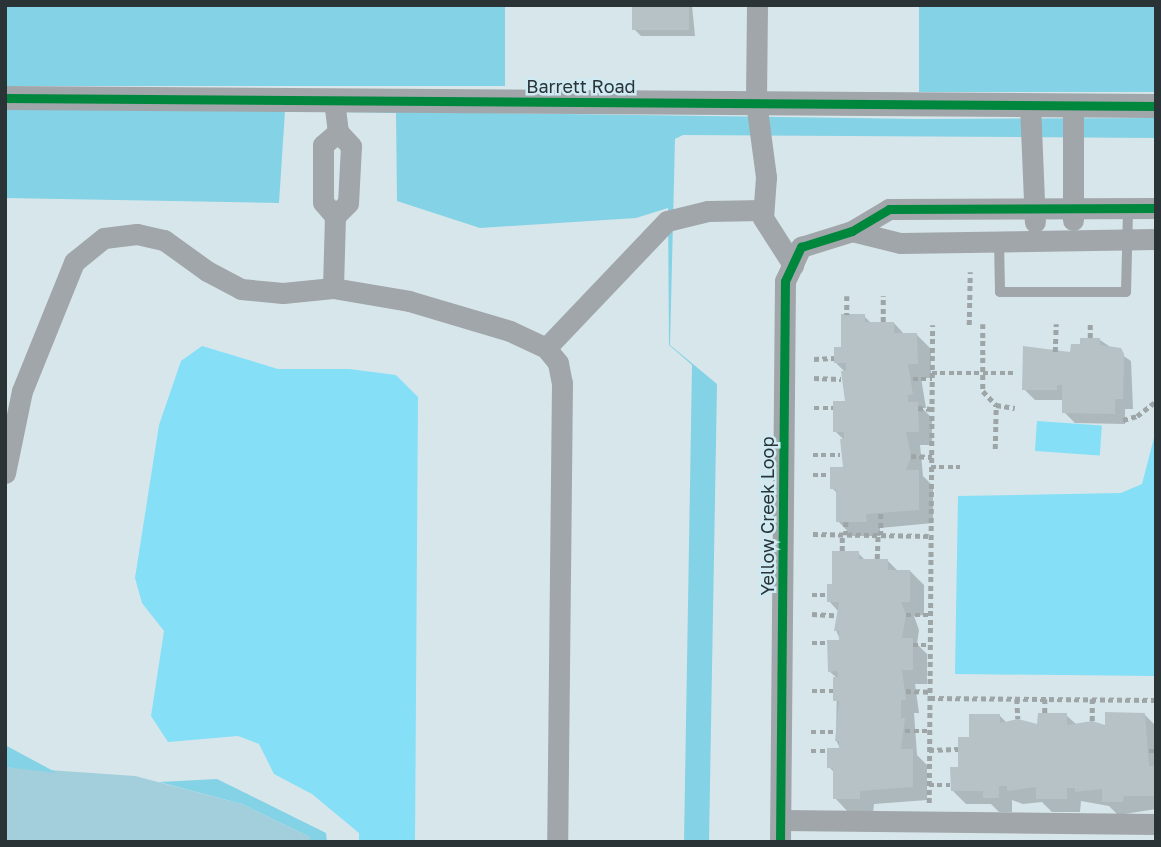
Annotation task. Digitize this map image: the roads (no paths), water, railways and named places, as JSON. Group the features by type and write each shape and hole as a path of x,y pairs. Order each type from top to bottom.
{"street":[{"path":"757,5 756,102 766,177 763,210 774,242 793,265 801,247 852,231 889,209 1156,208"},
{"name":"Barrett Road","path":"5,98 1156,106"},
{"path":"333,288 335,216 323,202 323,145 338,132 334,100"},
{"path":"1030,105 1035,238"},
{"path":"1073,105 1074,240"},
{"path":"935,208 936,242"},
{"path":"546,348 667,221 708,211 763,210"},
{"path":"852,231 900,243 1035,238 1156,239"},
{"path":"5,473 22,391 74,262 104,238 137,234 164,240 207,271 241,289 283,293 333,288 409,301 510,331 546,348 558,363 562,383 557,842"},
{"name":"Yellow Creek Loop","path":"780,831 785,281 793,265"},
{"path":"780,831 1156,824"}],"lane":[{"path":"999,240 1000,292 1126,292 1128,208"}]}
